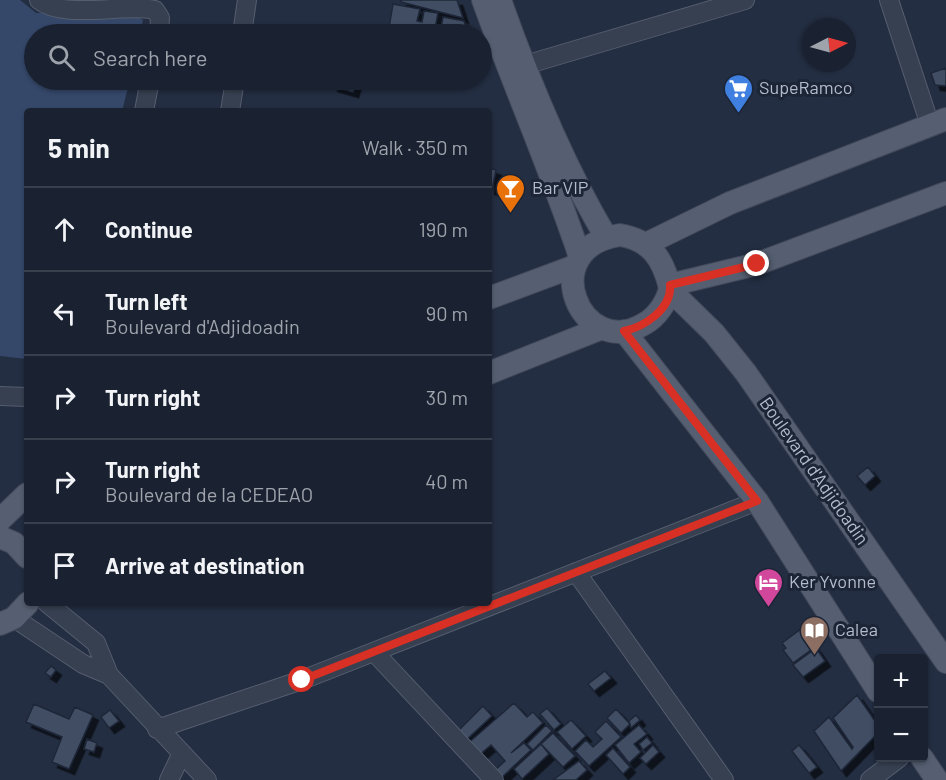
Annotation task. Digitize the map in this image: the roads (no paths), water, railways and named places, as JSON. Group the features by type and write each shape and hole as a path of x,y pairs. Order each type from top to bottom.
{"main road":[{"path":"483,0 492,24"},
{"path":"500,0 578,189 606,237"},
{"path":"492,25 560,197 577,262"},
{"path":"646,244 730,203 938,122"},
{"path":"670,288 757,264 946,193"},
{"path":"492,372 613,330 638,328 650,321 659,311 670,288 659,256 646,244 634,237 606,237 587,249 577,262 572,281 574,296 580,310 590,321 613,330 757,501 874,683"},
{"path":"492,297 577,262"},
{"name":"Boulevard d'Adjidoadin","path":"670,288 714,333 746,373 946,662"},
{"path":"0,520 24,497"},
{"path":"0,537 14,543 24,554"},
{"path":"925,762 937,780"}],"street":[{"path":"39,0 47,6 62,8 86,4 155,10 160,18 160,24"},
{"path":"243,24 247,0"},
{"path":"525,65 692,8 745,0"},
{"path":"889,0 938,122"},
{"path":"145,108 148,90"},
{"path":"230,108 233,90"},
{"path":"0,396 24,397"},
{"path":"492,605 757,501"},
{"path":"576,572 724,780"},
{"path":"51,606 96,643 109,675 207,780"},
{"path":"157,729 302,680 490,606"},
{"path":"14,615 83,664 109,675"},
{"path":"374,652 494,780"},
{"path":"169,780 182,753"},
{"path":"870,780 894,762"}],"water":[{"path":"0,0 20,0 36,13 131,13 143,20 142,24 24,24 24,90 127,90 123,108 24,108 24,359 0,356"}],"place":[{"name":"SupeRamco","path":"738,114"},
{"name":"Bar VIP","path":"511,214"},
{"name":"Ker Yvonne","path":"768,608"},
{"name":"Calea","path":"814,656"}]}
